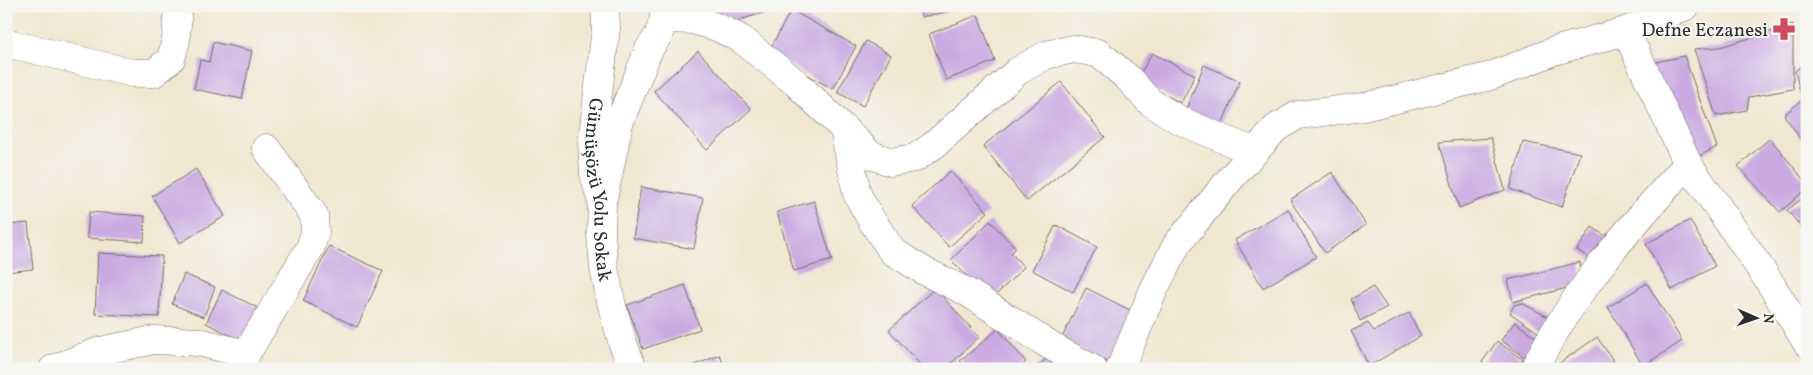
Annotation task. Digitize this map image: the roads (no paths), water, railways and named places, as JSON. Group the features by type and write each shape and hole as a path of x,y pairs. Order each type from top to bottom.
{"street":[{"path":"6,43 133,73 154,73 171,59 176,40 178,6"},
{"name":"Gümüşözü Yolu Sokak","path":"605,6 606,28 592,144 594,174 602,204 601,234 604,268 623,344 633,369"},
{"path":"1120,369 1154,289 1178,244 1205,208 1276,128 1298,115 1364,107 1491,76 1554,51 1626,31 1686,6"},
{"path":"602,204 619,123 649,49 658,36 663,13 717,26 741,39 796,83 871,155 891,162 915,158 941,139 1018,72 1046,55 1073,49 1098,53 1127,77 1150,102 1179,120 1254,152"},
{"path":"1626,31 1688,164 1769,281 1807,343"},
{"path":"844,129 857,194 892,251 924,271 967,292 1049,345 1093,369"},
{"path":"53,369 100,350 154,340 199,342 243,361 310,248 315,233 314,215 266,148"},
{"path":"1534,369 1560,323 1592,278 1641,214 1688,164"}],"place":[{"name":"Defne Eczanesi","path":"1784,29"}]}
